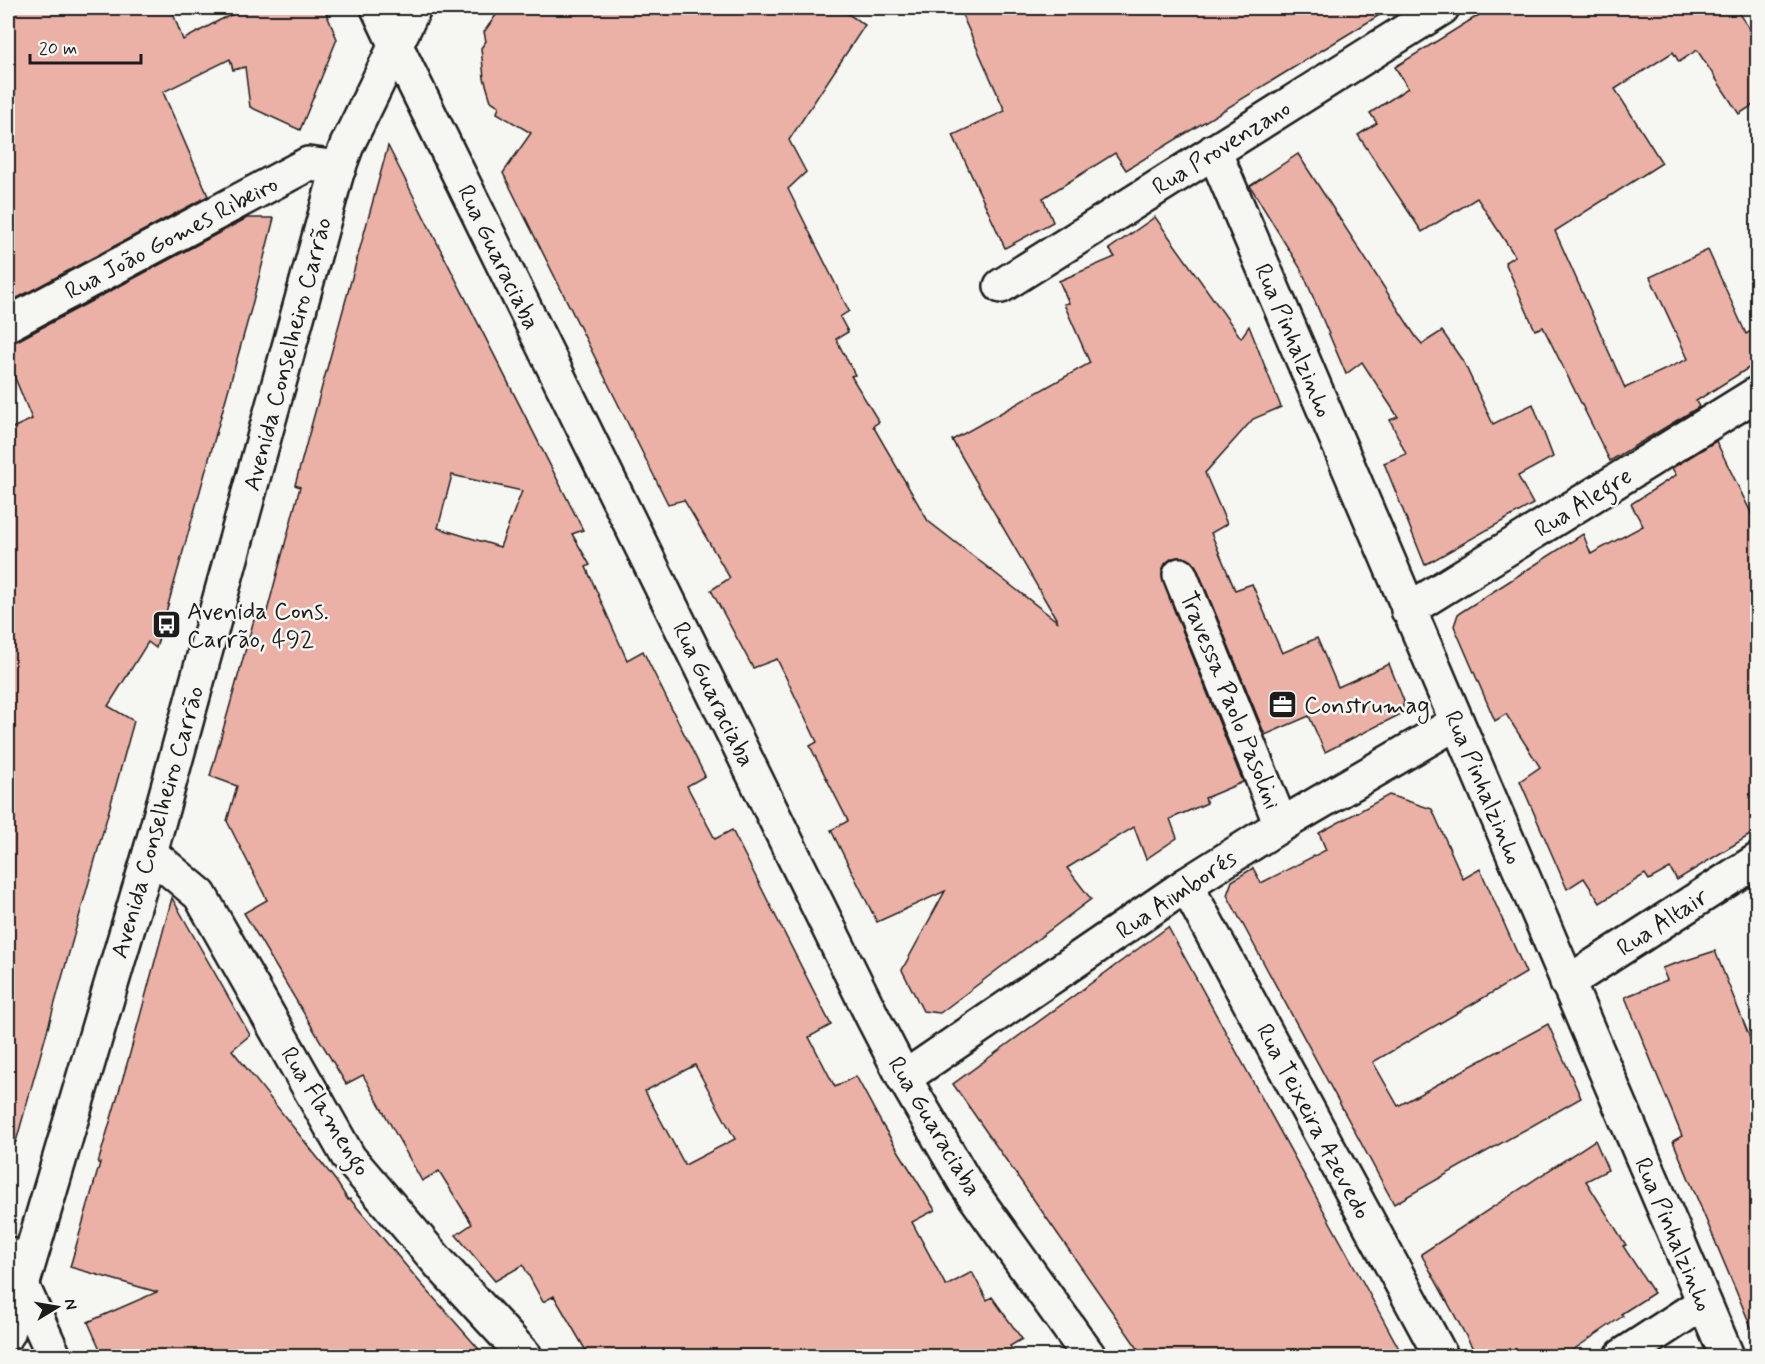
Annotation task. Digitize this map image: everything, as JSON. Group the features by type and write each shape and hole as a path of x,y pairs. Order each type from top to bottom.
{"street":[{"name":"Rua Guaraciaba","path":"378,8 904,1078 966,1184 1089,1356"},
{"name":"Avenida Conselheiro Carrão","path":"8,1333 150,853 339,168 347,145 414,8"},
{"name":"Rua Provenzano","path":"1000,286 1433,10"},
{"name":"Rua Pinhalzinho","path":"1214,151 1727,1356"},
{"name":"Rua João Gomes Ribeiro","path":"8,324 308,164 339,168"},
{"name":"Rua Alegre","path":"1408,610 1758,393"},
{"name":"Travessa Paolo Pasolini","path":"1180,575 1281,825"},
{"name":"Rua Aimborés","path":"904,1078 1186,885 1281,825 1456,723"},
{"name":"Rua Flamengo","path":"150,853 200,895 349,1158 525,1356"},
{"name":"Rua Altair","path":"1567,983 1758,860"},
{"name":"Rua Teixeira Azevedo","path":"1186,885 1441,1356"},
{"path":"8,1254 54,1356"},
{"path":"1622,1356 1703,1303"}],"building":[{"path":"8,8 171,8 183,40 247,8 324,8 337,39 300,130 250,107 245,67 233,70 230,59 163,92 208,196 8,303"},
{"path":"501,8 839,8 865,25 789,140 806,172 788,189 849,311 840,317 848,332 836,339 855,375 851,376 879,422 873,426 928,521 1058,622 952,440 1090,363 1064,304 1069,303 1059,281 1115,257 1109,249 1155,217 1241,338 1249,326 1281,407 1253,419 1205,473 1227,524 1211,533 1235,590 1252,584 1282,653 1317,638 1338,687 1389,664 1404,701 1401,714 1325,752 1309,716 1265,735 1197,568 1192,561 1183,557 1172,558 1165,564 1162,572 1163,582 1243,782 1205,798 1207,803 1170,819 1177,838 1146,859 1134,827 1067,868 1091,899 940,1013 923,1011 902,970 945,891 877,922 831,830 848,821 810,746 817,742 777,659 753,668 711,590 730,578 684,500 668,504 503,173 531,133 497,113 499,106 491,101 484,78 481,48 486,41 484,32"},
{"path":"959,8 1391,8 1126,170 1115,153 1043,198 1053,222 1005,248 953,135 1005,111"},
{"path":"1490,8 1735,8 1758,41 1758,102 1739,114 1697,50 1679,62 1673,52 1615,89 1662,163 1555,231 1625,388 1688,359 1650,277 1708,250 1746,334 1758,327 1758,362 1696,401 1699,407 1610,461 1543,327 1535,330 1505,262 1515,256 1477,198 1422,232 1358,135 1377,123 1370,113 1408,88 1395,67"},
{"path":"388,146 583,530 572,534 590,565 586,567 627,660 643,651 705,776 687,786 715,839 732,830 831,1025 809,1037 835,1087 856,1076 883,1126 935,1210 912,1222 946,1286 972,1272 987,1300 992,1297 1022,1339 1010,1346 1016,1356 589,1356 554,1296 543,1302 523,1265 495,1281 456,1235 472,1224 439,1171 422,1181 363,1075 346,1084 244,913 267,900 227,821 237,786 210,776 255,616 265,619 300,487 295,485","holes":["452,475 522,491 500,547 438,528","695,1065 735,1139 685,1165 645,1091"]},
{"path":"1298,154 1416,337 1422,344 1442,331 1464,363 1493,424 1533,404 1553,457 1518,476 1533,504 1425,565 1384,463 1406,454 1390,420 1398,417 1362,362 1346,374 1302,271 1250,186"},
{"path":"247,218 274,218 251,309 156,648 148,642 108,706 134,721 16,1142 8,1141 8,430 32,419 8,361 8,343 17,341"},
{"path":"1716,441 1758,527 1758,830 1677,880 1670,868 1649,880 1645,874 1600,903 1584,878 1567,889 1520,781 1540,767 1506,714 1495,721 1454,626 1458,614 1583,534 1591,554 1643,526 1631,504 1676,475 1672,468"},
{"path":"1389,795 1432,809 1463,879 1480,869 1526,973 1373,1062 1398,1106 1548,1024 1581,1098 1394,1204 1227,895 1232,881 1253,868 1261,883 1326,850 1319,833"},
{"path":"172,898 250,1035 232,1050 336,1181 348,1200 350,1199 485,1356 103,1356 88,1322 157,1292 70,1267"},
{"path":"1168,927 1403,1356 1143,1356 953,1084"},
{"path":"1715,951 1758,1058 1757,1341 1673,1141 1682,1136 1625,997 1667,980 1662,968"},
{"path":"1595,1140 1608,1170 1586,1181 1626,1245 1623,1246 1654,1293 1564,1356 1477,1356 1421,1254"}],"place":[{"name":"Avenida Cons. Carrão, 492","path":"166,625"},
{"name":"Construmag","path":"1283,705"}]}
